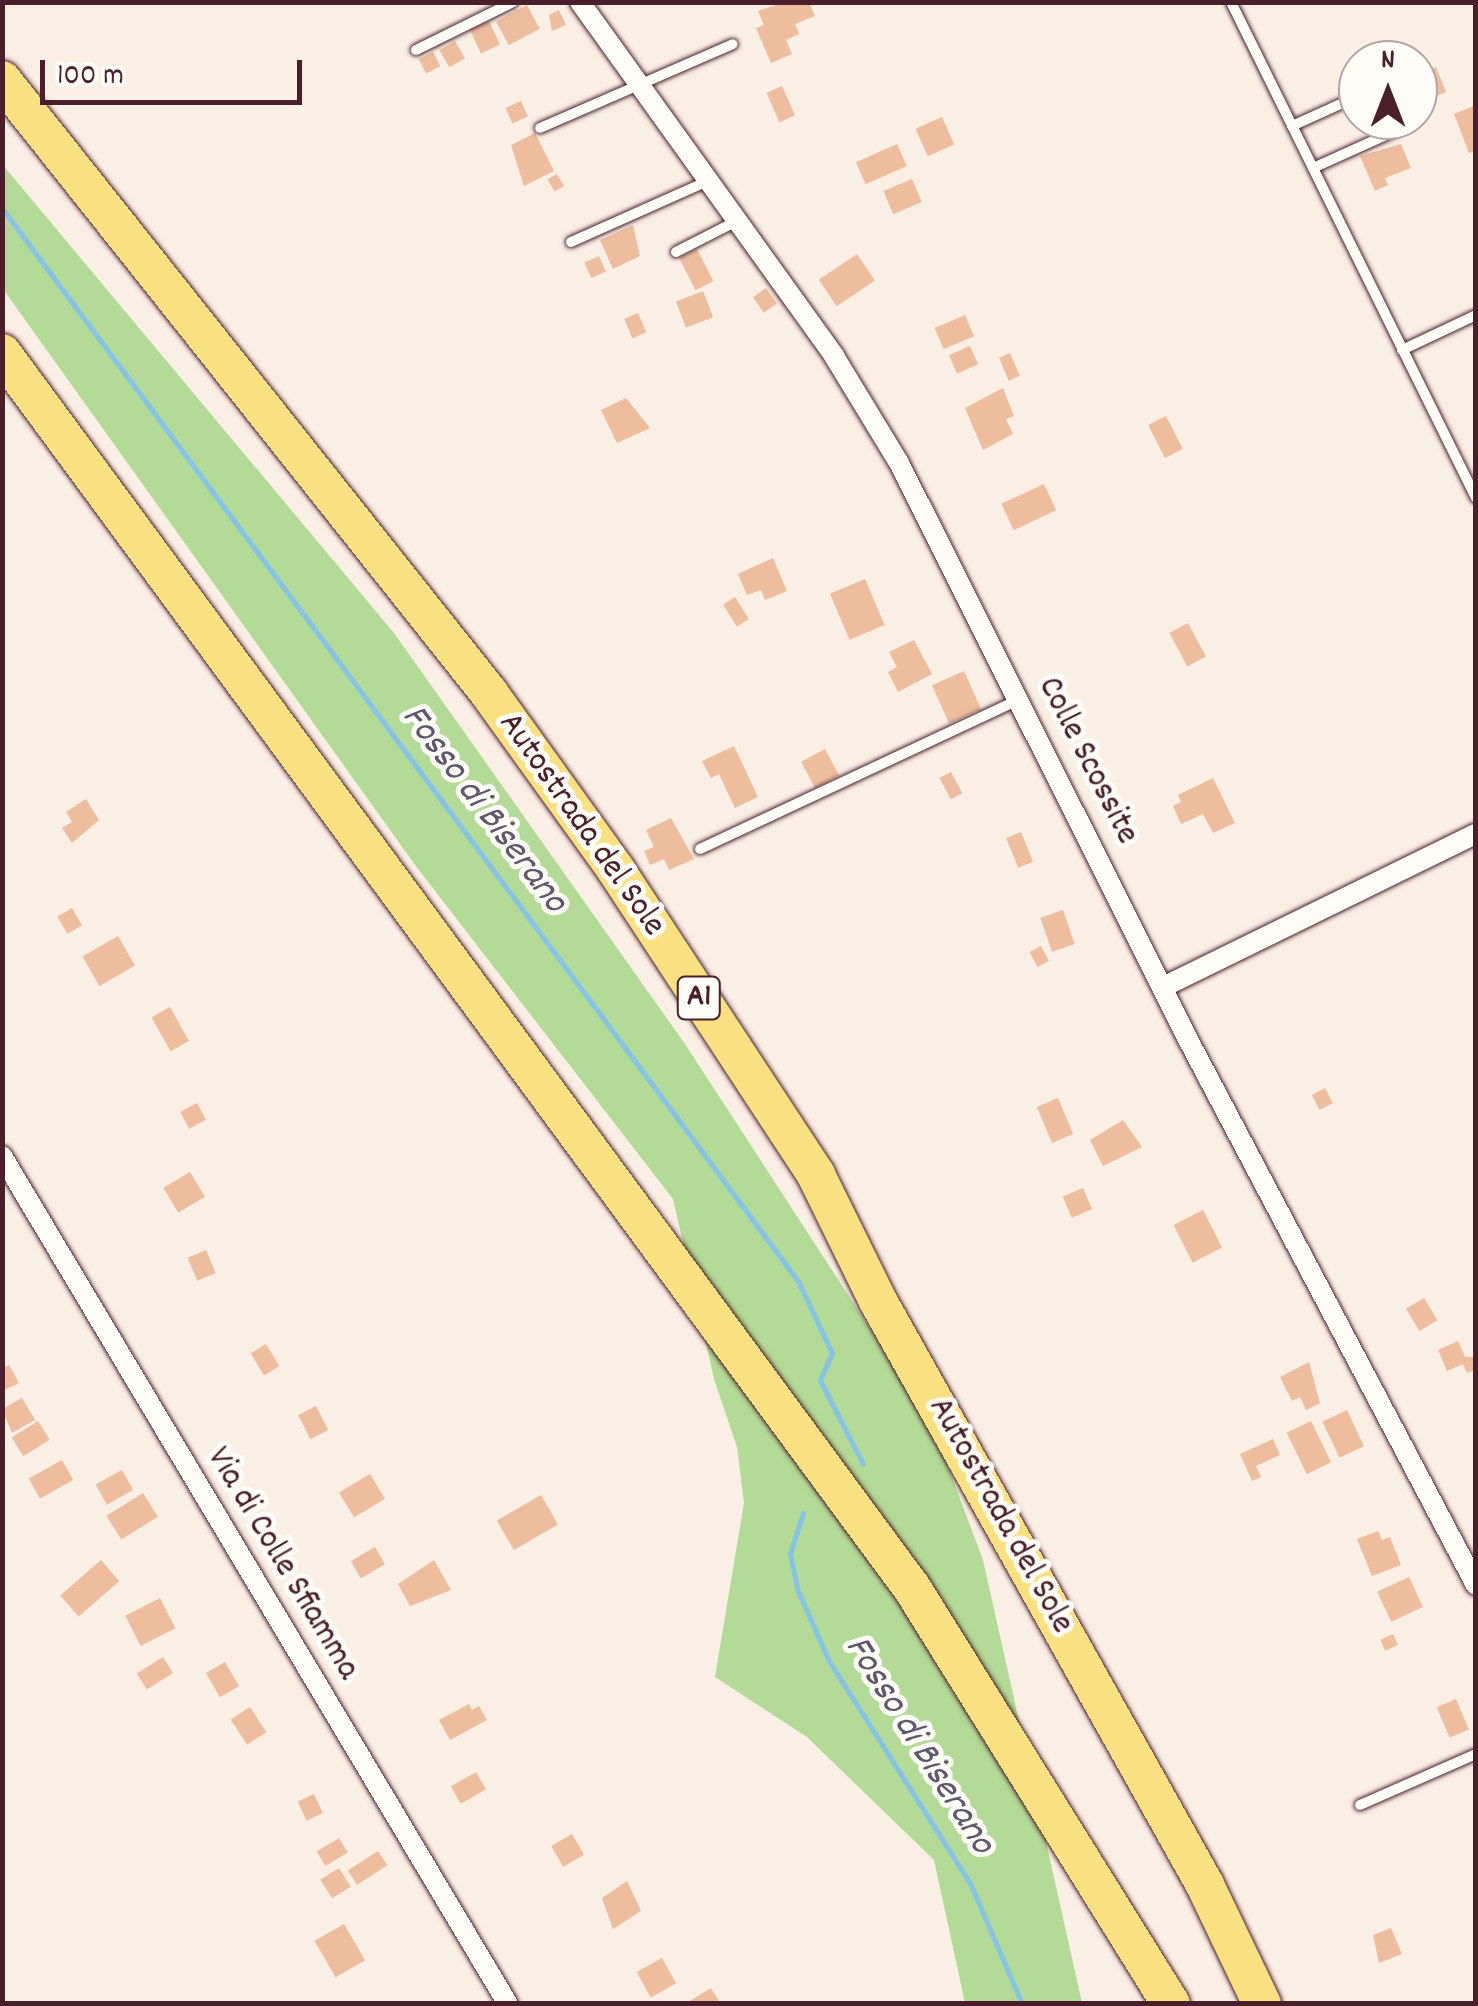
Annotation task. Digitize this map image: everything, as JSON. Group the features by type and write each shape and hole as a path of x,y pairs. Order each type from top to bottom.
{"highway":[{"name":"Autostrada del Sole","path":"2,80 490,693 616,870 816,1175 878,1301 1206,1886 1262,2004"},
{"path":"2,353 912,1588 1171,2004"}],"street":[{"name":"Colle Scossite","path":"580,2 864,402 1476,1585"},
{"path":"1163,986 1476,834"},
{"name":"Via di Colle Sfiamma","path":"2,1156 508,2004"}],"lane":[{"path":"416,50 513,2"},
{"path":"1232,2 1402,350 1470,472 1476,498"},
{"path":"540,128 733,44"},
{"path":"1292,126 1338,105"},
{"path":"1313,168 1375,140"},
{"path":"570,242 706,182"},
{"path":"676,252 736,222"},
{"path":"1402,350 1476,314"},
{"path":"700,849 1020,699"},
{"path":"1360,1805 1476,1754"}],"green space":[{"path":"2,164 394,633 685,1044 932,1424 983,1560 1082,2003 965,2003 934,1860 807,1737 715,1677 744,1503 737,1447 714,1379 673,1199 415,865 3,289"}],"building":[{"path":"785,2 809,2 815,16 795,24 799,34 786,40 792,54 771,63 756,28 764,25 758,11"},
{"path":"527,5 540,29 509,45 496,21"},
{"path":"559,10 566,25 552,31 549,15"},
{"path":"489,21 500,45 481,53 470,30"},
{"path":"455,41 465,58 449,67 439,50"},
{"path":"433,52 440,66 426,74 419,59"},
{"path":"1438,72 1446,92 1438,95"},
{"path":"782,86 795,115 779,122 766,93"},
{"path":"521,101 528,117 512,123 505,108"},
{"path":"1476,105 1476,151 1469,153 1454,114"},
{"path":"942,117 954,144 928,156 916,129"},
{"path":"535,133 554,171 524,186 511,145"},
{"path":"897,144 907,166 866,184 856,162"},
{"path":"1401,144 1411,168 1385,178 1388,185 1375,191 1360,156"},
{"path":"557,174 564,186 554,192 547,180"},
{"path":"912,179 922,202 893,214 883,191"},
{"path":"633,225 640,256 613,269 600,240"},
{"path":"697,249 713,281 696,290 679,258"},
{"path":"857,254 875,281 837,306 819,280"},
{"path":"599,256 606,272 591,278 584,263"},
{"path":"766,288 777,304 764,313 753,297"},
{"path":"703,291 713,317 686,328 676,301"},
{"path":"638,313 646,332 632,338 624,319"},
{"path":"965,315 974,336 944,349 935,328"},
{"path":"970,346 978,364 957,374 949,355"},
{"path":"1010,353 1020,376 1009,381 999,358"},
{"path":"1003,388 1014,416 1006,419 1013,434 983,450 965,408"},
{"path":"626,398 650,428 617,443 601,410"},
{"path":"1166,416 1183,449 1165,458 1148,425"},
{"path":"1044,484 1056,510 1014,530 1001,504"},
{"path":"773,558 787,591 765,600 761,590 747,595 738,574"},
{"path":"865,579 885,625 850,640 830,594"},
{"path":"735,597 749,619 737,626 723,604"},
{"path":"1188,623 1206,657 1187,666 1169,633"},
{"path":"914,640 932,674 898,692 888,672 897,667 889,652"},
{"path":"964,671 981,709 949,724 932,685"},
{"path":"734,746 758,797 735,808 719,774 711,778 702,761"},
{"path":"825,749 839,775 815,788 801,762"},
{"path":"951,772 962,793 951,799 940,778"},
{"path":"1213,778 1235,823 1213,833 1203,814 1181,824 1173,806 1181,802 1178,795"},
{"path":"86,799 99,820 72,843 62,828 72,822 66,812"},
{"path":"671,818 694,859 669,870 664,859 650,865 644,851 654,847 646,830"},
{"path":"1021,832 1033,862 1018,868 1006,838"},
{"path":"72,908 82,925 67,934 57,916"},
{"path":"1063,910 1075,944 1052,952 1040,918"},
{"path":"118,936 135,965 99,986 82,956"},
{"path":"1041,946 1049,961 1038,967 1030,952"},
{"path":"170,1007 189,1041 171,1051 152,1017"},
{"path":"1325,1088 1333,1103 1320,1110 1312,1095"},
{"path":"1058,1098 1073,1134 1052,1143 1037,1107"},
{"path":"197,1103 206,1120 189,1129 180,1112"},
{"path":"1123,1120 1142,1147 1103,1166 1090,1140"},
{"path":"190,1172 205,1197 178,1213 163,1188"},
{"path":"1083,1188 1092,1209 1072,1218 1063,1197"},
{"path":"1203,1210 1222,1247 1193,1262 1174,1225"},
{"path":"206,1250 216,1273 197,1281 188,1258"},
{"path":"1424,1298 1437,1320 1419,1331 1406,1309"},
{"path":"1458,1341 1465,1357 1476,1357 1476,1370 1467,1373 1463,1364 1447,1371 1438,1350"},
{"path":"266,1344 279,1366 264,1376 251,1353"},
{"path":"1309,1362 1320,1403 1306,1410 1300,1397 1292,1401 1280,1377"},
{"path":"9,1365 19,1383 2,1391 2,1368"},
{"path":"22,1398 35,1420 12,1433 2,1409"},
{"path":"316,1406 328,1430 310,1439 298,1415"},
{"path":"1347,1410 1364,1446 1339,1458 1323,1421"},
{"path":"38,1421 50,1440 23,1456 12,1437"},
{"path":"1311,1421 1331,1462 1307,1474 1287,1433"},
{"path":"1273,1439 1280,1455 1256,1466 1261,1477 1252,1481 1240,1454"},
{"path":"62,1460 73,1480 40,1499 29,1478"},
{"path":"122,1470 133,1490 107,1505 96,1485"},
{"path":"370,1474 385,1499 354,1517 339,1493"},
{"path":"143,1493 158,1517 121,1540 107,1516"},
{"path":"541,1495 558,1524 514,1550 497,1521"},
{"path":"1378,1531 1382,1540 1390,1537 1401,1565 1372,1576 1357,1539"},
{"path":"375,1547 385,1564 361,1578 351,1561"},
{"path":"101,1560 119,1581 79,1617 60,1595"},
{"path":"434,1560 451,1590 410,1606 398,1584"},
{"path":"1409,1577 1423,1607 1391,1622 1377,1592"},
{"path":"160,1598 175,1628 141,1646 125,1616"},
{"path":"1393,1634 1398,1645 1385,1651 1380,1640"},
{"path":"163,1657 173,1673 147,1690 137,1673"},
{"path":"225,1662 239,1686 220,1697 206,1673"},
{"path":"1456,1699 1469,1729 1450,1738 1437,1707"},
{"path":"469,1704 472,1710 479,1706 487,1720 450,1740 439,1720"},
{"path":"250,1707 266,1732 247,1745 231,1720"},
{"path":"476,1772 486,1789 461,1804 451,1786"},
{"path":"314,1794 323,1813 307,1821 298,1802"},
{"path":"572,1834 584,1855 563,1867 551,1846"},
{"path":"339,1838 348,1853 325,1866 317,1851"},
{"path":"378,1851 387,1865 357,1885 348,1871"},
{"path":"339,1868 351,1887 332,1898 320,1880"},
{"path":"627,1881 641,1911 613,1929 602,1898"},
{"path":"344,1924 365,1960 336,1977 315,1941"},
{"path":"1391,1928 1402,1954 1379,1963 1373,1935"},
{"path":"662,1958 676,1983 651,1997 637,1972"},
{"path":"711,1988 721,2004 685,2004"}],"waterway":[{"name":"Fosso di Biserano","path":"2,208 798,1281 832,1353 820,1380 863,1464"},
{"name":"Fosso di Biserano","path":"803,1513 790,1554 798,1591 829,1661 970,1883 1022,2004"}]}
